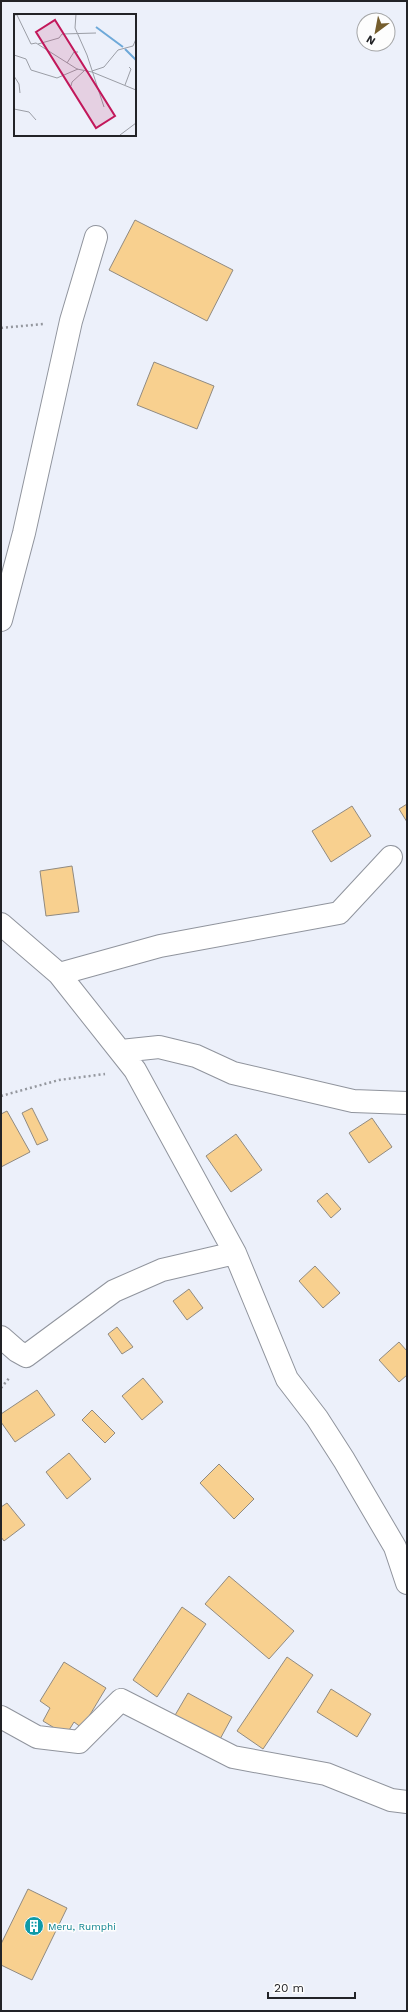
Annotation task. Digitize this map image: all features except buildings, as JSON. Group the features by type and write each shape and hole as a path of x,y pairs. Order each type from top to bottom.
{"street":[{"path":"1,620 24,533 71,321 96,237"},
{"path":"59,974 160,946 339,914 391,857"},
{"path":"1,924 59,974 135,1070 235,1253 287,1379 344,1460 395,1547 407,1583"},
{"path":"121,1051 159,1047 196,1056 233,1073 353,1101 407,1103"},
{"path":"1,1337 17,1351 26,1356 114,1291 162,1270 235,1253"},
{"path":"1,1717 37,1737 79,1742 121,1700 233,1757 326,1774 390,1800 407,1802"}],"path":[{"path":"1,328 71,321"},
{"path":"1,1096 59,1080 135,1070"}],"place":[{"name":"Meru, Rumphi","path":"34,1926"}]}
